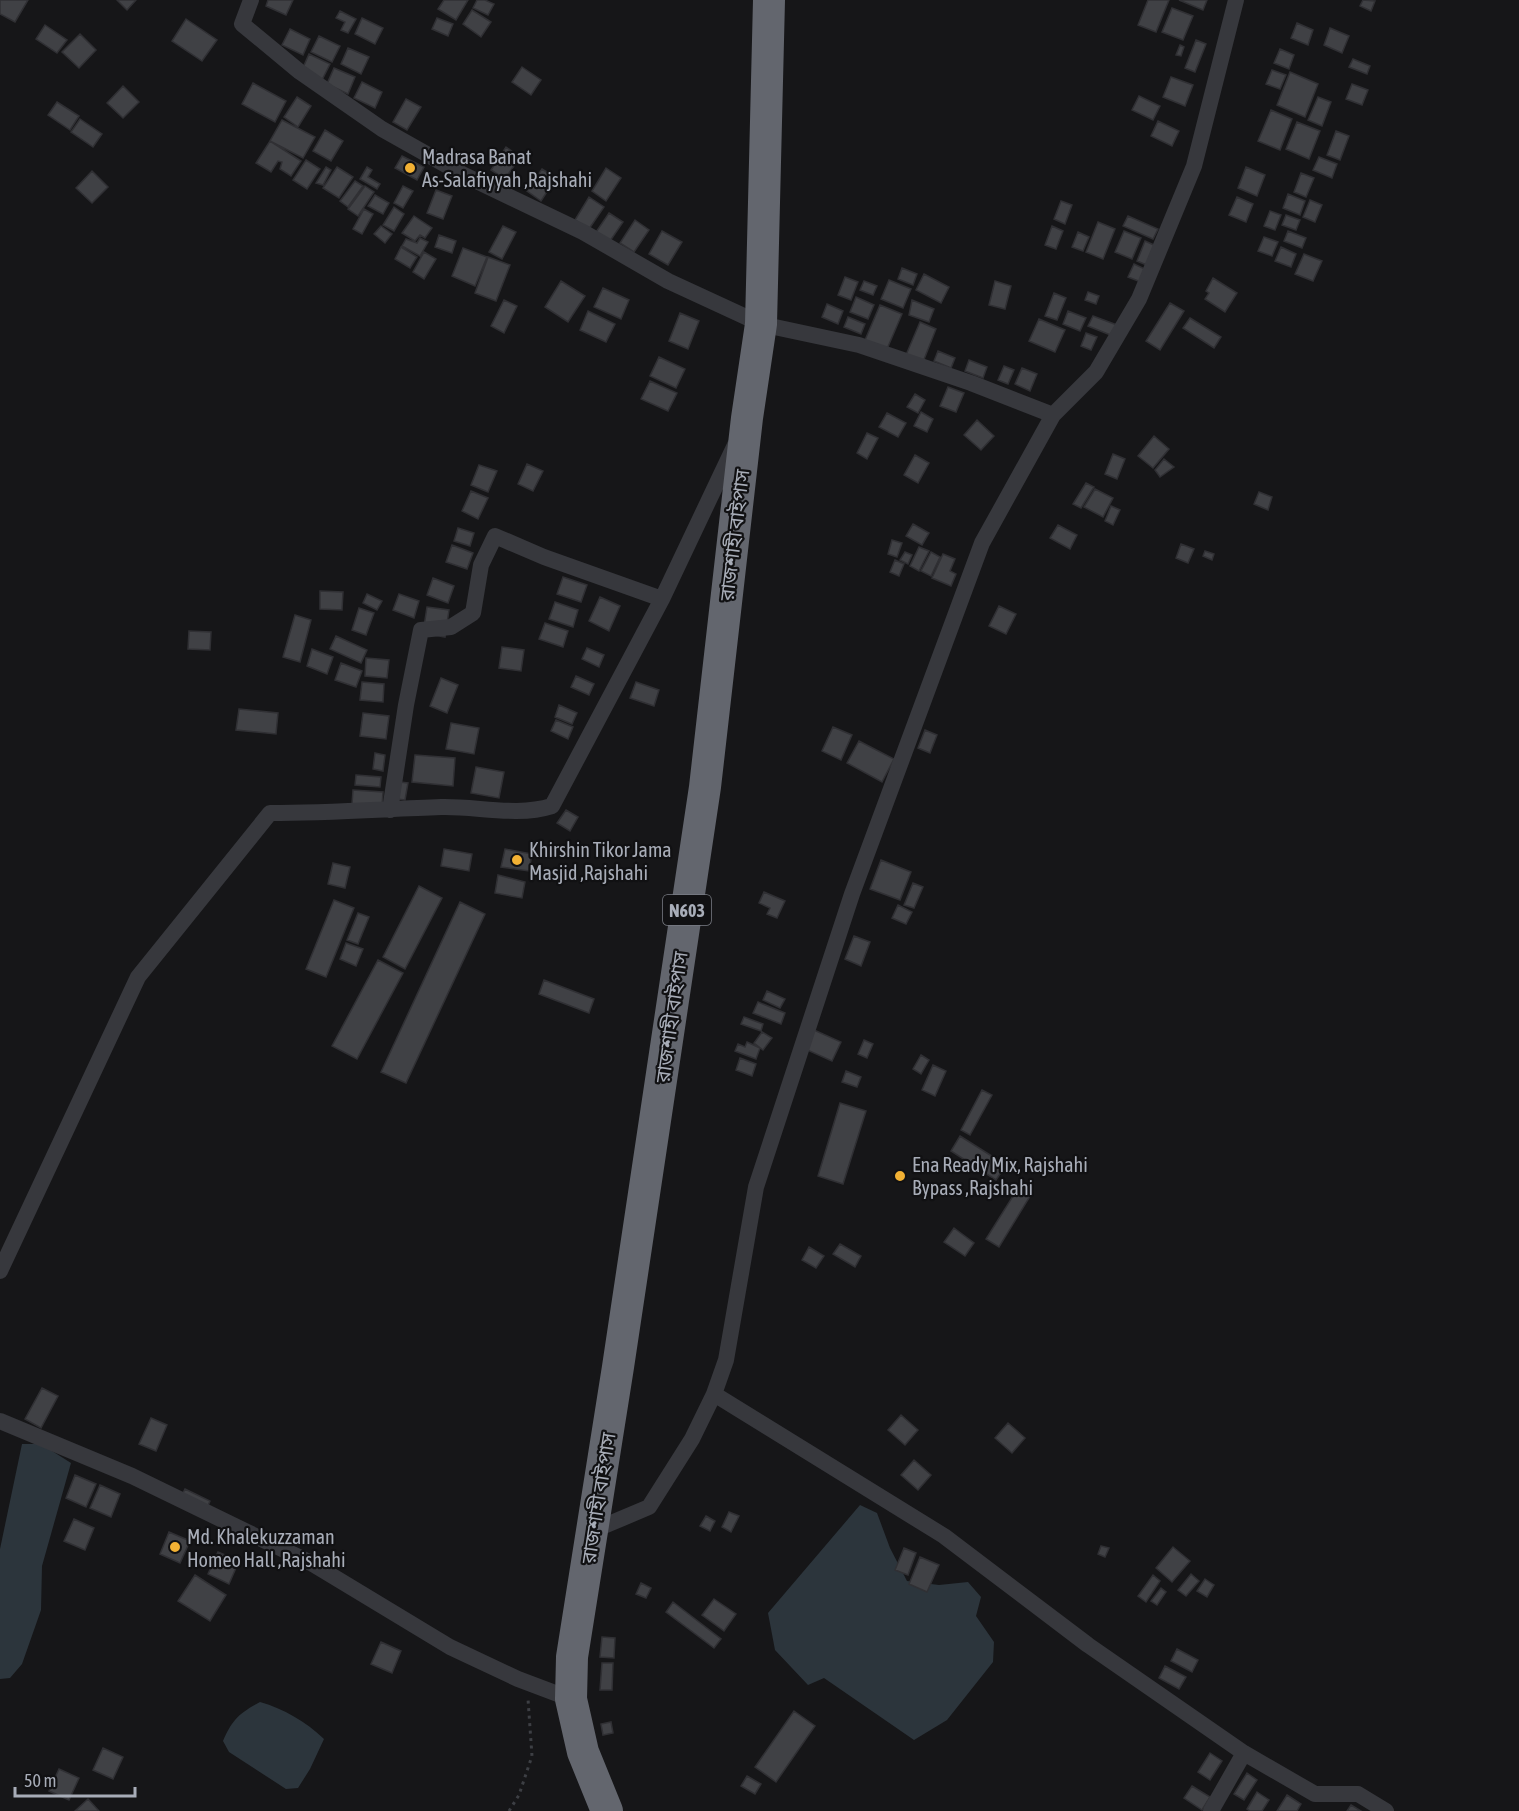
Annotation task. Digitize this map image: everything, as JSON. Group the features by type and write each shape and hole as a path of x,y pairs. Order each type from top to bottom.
{"highway":[{"name":"রাজশাহী বাইপাস","path":"607,1810 583,1752 571,1699 572,1657 705,787 747,418 761,324 770,0"}],"street":[{"path":"251,0 242,24 300,72 382,129 462,174 583,232 668,281 761,324 859,345 970,382 1053,415"},
{"path":"592,1531 649,1507 692,1439 714,1394 726,1360 756,1187 852,894 982,543 1053,415 1096,372 1139,299 1194,166 1236,0"},
{"path":"0,1271 138,977 270,813 443,807 537,811 552,806 662,599 747,418"},
{"path":"390,810 406,705 421,630 452,627 473,613 481,566 495,536 544,558 662,599"},
{"path":"714,1394 944,1536 1088,1646 1244,1753 1315,1794 1358,1794 1386,1811"},
{"path":"0,1421 132,1476 311,1563 450,1647 518,1679 571,1699"},
{"path":"1211,1811 1244,1753"}],"path":[{"path":"509,1811 519,1795 532,1756 528,1695 518,1679"}],"shaded area":[{"path":"22,1444 41,1444 71,1463 42,1566 41,1610 22,1664 10,1678 0,1679 0,1549"},
{"path":"860,1505 877,1513 890,1548 907,1581 939,1585 968,1582 981,1597 976,1616 994,1642 993,1662 947,1720 914,1740 824,1678 808,1685 775,1650 768,1613"},
{"path":"260,1702 294,1716 324,1739 298,1788 286,1789 229,1752 223,1741 237,1718"}],"building":[{"path":"0,0 28,0 15,22 0,14"},
{"path":"117,0 136,0 127,10"},
{"path":"268,0 293,0 286,15 266,6"},
{"path":"444,0 468,0 456,20 438,9"},
{"path":"477,0 485,0 494,4 488,15 473,8"},
{"path":"1148,0 1169,0 1156,32 1138,25"},
{"path":"1179,0 1207,0 1203,10"},
{"path":"1363,0 1375,1 1371,11 1360,6"},
{"path":"1172,8 1193,16 1183,40 1162,32"},
{"path":"472,10 491,22 481,37 463,24"},
{"path":"340,11 356,19 348,33 341,30 345,22 336,18"},
{"path":"362,18 383,28 375,44 355,34"},
{"path":"437,18 453,24 448,36 432,29"},
{"path":"186,19 217,40 202,61 172,41"},
{"path":"1297,23 1313,30 1308,45 1291,38"},
{"path":"45,25 67,40 57,53 36,39"},
{"path":"1330,28 1349,36 1342,53 1324,45"},
{"path":"290,29 310,39 303,55 282,45"},
{"path":"80,34 96,50 79,68 62,52"},
{"path":"319,36 340,46 332,62 311,52"},
{"path":"1196,40 1206,44 1195,72 1185,68"},
{"path":"1180,45 1184,47 1181,56 1176,55"},
{"path":"348,48 369,57 361,74 341,64"},
{"path":"1280,49 1294,55 1289,69 1274,63"},
{"path":"309,54 330,64 322,80 302,70"},
{"path":"1353,59 1370,66 1367,74 1349,67"},
{"path":"522,67 541,80 531,95 512,82"},
{"path":"334,68 355,77 348,94 327,84"},
{"path":"1272,70 1286,75 1280,89 1266,84"},
{"path":"1290,72 1318,84 1305,117 1277,105"},
{"path":"1171,77 1193,85 1185,106 1163,97"},
{"path":"362,82 382,92 375,108 354,98"},
{"path":"253,83 286,101 275,122 242,104"},
{"path":"1352,84 1368,90 1362,105 1346,99"},
{"path":"123,86 139,102 123,118 107,103"},
{"path":"1139,96 1160,106 1153,120 1132,110"},
{"path":"297,97 311,106 298,127 284,117"},
{"path":"1318,97 1331,102 1322,126 1308,120"},
{"path":"406,99 421,107 407,130 393,122"},
{"path":"57,102 79,116 70,130 48,115"},
{"path":"1271,110 1292,119 1280,150 1258,141"},
{"path":"80,119 102,134 93,147 71,132"},
{"path":"282,120 315,137 303,158 270,141"},
{"path":"1158,121 1179,131 1172,146 1151,136"},
{"path":"1297,122 1320,131 1309,159 1286,149"},
{"path":"325,130 343,141 331,161 313,151"},
{"path":"1336,131 1349,136 1340,160 1327,155"},
{"path":"270,141 301,161 291,176 280,169 282,162 278,161 271,172 256,163"},
{"path":"506,147 520,157 505,179 491,170"},
{"name":"Madrasa Banat As-Salafiyyah ,Rajshahi","path":"402,156 424,167 417,180 395,168"},
{"path":"1319,157 1337,164 1332,178 1313,170"},
{"path":"306,160 320,169 307,189 293,180"},
{"path":"326,167 331,170 323,185 316,183"},
{"path":"337,167 353,177 339,198 323,188"},
{"path":"367,167 372,170 368,177 380,184 377,189 360,179"},
{"path":"1246,167 1265,175 1257,196 1238,188"},
{"path":"606,168 621,178 606,201 592,191"},
{"path":"542,169 556,178 541,201 527,191"},
{"path":"92,171 108,187 92,203 76,188"},
{"path":"1301,173 1314,178 1306,197 1294,192"},
{"path":"355,181 363,186 348,207 340,201"},
{"path":"365,186 374,192 358,216 348,209"},
{"path":"403,186 413,191 403,208 394,203"},
{"path":"436,190 452,196 443,219 427,213"},
{"path":"1288,194 1305,201 1300,215 1283,208"},
{"path":"375,195 389,203 383,214 368,206"},
{"path":"589,197 604,207 589,229 575,220"},
{"path":"1237,197 1253,204 1246,222 1229,215"},
{"path":"1310,200 1322,205 1315,222 1303,217"},
{"path":"1061,201 1072,205 1065,224 1054,219"},
{"path":"394,207 404,214 394,231 383,225"},
{"path":"364,209 373,214 362,234 353,229"},
{"path":"1270,211 1281,215 1275,230 1264,226"},
{"path":"609,213 623,222 608,244 594,235"},
{"path":"1286,215 1300,220 1296,230 1282,225"},
{"path":"414,216 432,228 425,238 420,235 415,241 402,233"},
{"path":"1128,216 1158,229 1153,239 1123,226"},
{"path":"635,220 649,230 634,252 620,243"},
{"path":"1098,222 1115,229 1103,259 1086,252"},
{"path":"381,226 392,234 385,243 374,234"},
{"path":"503,226 516,232 502,259 489,252"},
{"path":"1052,226 1063,231 1056,249 1045,245"},
{"path":"662,231 682,242 668,265 649,254"},
{"path":"1124,231 1141,238 1132,259 1115,252"},
{"path":"1288,231 1306,238 1302,248 1284,241"},
{"path":"1078,232 1089,237 1083,251 1072,247"},
{"path":"439,235 456,241 452,253 435,247"},
{"path":"1264,237 1278,242 1272,256 1258,251"},
{"path":"420,238 428,242 420,256 402,246 406,239 417,243"},
{"path":"1145,241 1156,246 1149,266 1137,261"},
{"path":"401,247 417,257 410,268 395,259"},
{"path":"1281,247 1296,254 1291,267 1275,261"},
{"path":"463,248 487,257 475,286 452,276"},
{"path":"424,252 436,259 424,279 413,272"},
{"path":"1304,254 1322,261 1313,281 1295,274"},
{"path":"488,257 510,265 496,301 475,293"},
{"path":"1134,264 1147,270 1141,282 1128,277"},
{"path":"902,268 917,274 913,285 898,279"},
{"path":"924,274 949,287 941,303 916,290"},
{"path":"845,277 858,282 851,300 838,295"},
{"path":"1213,278 1237,293 1225,312 1205,299 1209,293 1206,291"},
{"path":"889,280 911,289 903,308 881,299"},
{"path":"561,281 585,296 568,322 545,307"},
{"path":"864,281 877,286 873,295 860,290"},
{"path":"995,281 1011,286 1005,309 989,305"},
{"path":"603,288 629,300 621,319 594,307"},
{"path":"1088,292 1099,296 1096,304 1085,300"},
{"path":"1054,293 1066,298 1057,320 1045,316"},
{"path":"856,297 874,305 868,319 850,312"},
{"path":"504,300 517,306 504,333 491,326"},
{"path":"912,300 934,309 929,322 909,315"},
{"path":"1170,303 1184,311 1160,350 1146,341"},
{"path":"827,304 843,311 838,324 822,317"},
{"path":"880,305 902,314 887,349 865,340"},
{"path":"588,311 615,324 606,342 580,330"},
{"path":"1068,311 1086,318 1080,331 1063,324"},
{"path":"680,313 699,321 688,349 669,341"},
{"path":"1093,316 1117,325 1113,336 1088,326"},
{"path":"848,317 865,324 861,334 844,327"},
{"path":"1190,318 1221,337 1214,348 1183,328"},
{"path":"1039,319 1065,330 1055,352 1029,341"},
{"path":"920,322 936,329 923,362 906,355"},
{"path":"1086,333 1097,337 1091,350 1081,346"},
{"path":"938,351 955,358 951,368 934,361"},
{"path":"659,357 685,369 676,388 650,376"},
{"path":"969,360 987,367 983,378 965,371"},
{"path":"1004,366 1014,370 1008,384 998,380"},
{"path":"1022,368 1037,374 1030,391 1015,384"},
{"path":"650,381 677,393 668,411 641,399"},
{"path":"948,387 964,393 956,412 940,406"},
{"path":"915,394 925,400 918,413 907,407"},
{"path":"921,412 933,419 927,432 914,426"},
{"path":"887,413 906,423 898,437 879,427"},
{"path":"977,420 994,436 981,450 964,435"},
{"path":"867,433 878,438 867,459 857,453"},
{"path":"1154,436 1169,449 1153,468 1138,456"},
{"path":"1113,454 1125,459 1117,479 1105,474"},
{"path":"915,455 929,463 918,483 904,475"},
{"path":"1164,459 1174,467 1160,477 1155,470"},
{"path":"527,464 543,471 533,491 518,484"},
{"path":"479,465 497,471 488,492 471,485"},
{"path":"1086,483 1094,487 1081,508 1073,504"},
{"path":"1095,489 1113,498 1103,517 1084,507"},
{"path":"471,491 488,498 478,519 462,511"},
{"path":"1259,492 1272,497 1268,510 1254,504"},
{"path":"1111,506 1120,510 1113,525 1105,521"},
{"path":"913,524 929,533 922,545 906,536"},
{"path":"1058,525 1077,535 1070,549 1050,538"},
{"path":"458,528 474,533 470,546 454,541"},
{"path":"892,540 902,543 897,557 888,554"},
{"path":"1181,544 1194,549 1188,563 1176,558"},
{"path":"452,545 473,553 467,569 446,562"},
{"path":"919,547 929,551 919,571 910,566"},
{"path":"1205,551 1214,554 1212,560 1203,556"},
{"path":"905,552 912,555 908,564 900,560"},
{"path":"931,552 940,557 931,576 921,571"},
{"path":"943,554 955,559 950,571 956,574 951,586 932,578"},
{"path":"895,560 904,564 899,576 890,572"},
{"path":"563,577 587,585 581,602 557,594"},
{"path":"433,578 454,586 448,603 427,595"},
{"path":"320,591 343,592 342,610 320,609"},
{"path":"367,594 382,601 377,610 363,603"},
{"path":"399,594 419,601 414,618 393,610"},
{"path":"600,597 620,606 609,631 589,621"},
{"path":"555,602 578,610 573,627 549,619"},
{"path":"999,606 1016,614 1006,634 989,626"},
{"path":"427,607 449,610 445,637 423,633"},
{"path":"359,608 374,613 366,635 352,630"},
{"path":"295,615 311,620 300,662 283,657"},
{"path":"545,623 568,631 563,647 539,639"},
{"path":"189,631 211,632 210,650 188,649"},
{"path":"336,636 367,650 361,663 330,649"},
{"path":"502,647 524,650 521,671 499,668"},
{"path":"587,648 604,655 599,667 582,659"},
{"path":"312,649 333,657 327,674 307,666"},
{"path":"366,658 389,660 387,678 365,676"},
{"path":"341,663 362,671 356,687 335,680"},
{"path":"576,676 594,684 589,695 571,687"},
{"path":"441,678 458,685 447,713 430,706"},
{"path":"362,682 384,684 383,702 360,700"},
{"path":"636,682 659,690 654,706 630,698"},
{"path":"559,705 577,713 572,724 555,717"},
{"path":"239,709 278,713 276,734 236,730"},
{"path":"363,713 389,716 386,739 360,736"},
{"path":"556,720 573,727 568,739 551,731"},
{"path":"451,723 479,728 474,754 446,749"},
{"path":"833,727 852,735 841,760 822,751"},
{"path":"925,730 937,735 930,753 918,748"},
{"path":"859,741 894,759 882,782 847,763"},
{"path":"375,753 385,755 383,771 373,769"},
{"path":"415,755 455,758 453,786 412,782"},
{"path":"476,767 504,772 499,798 471,793"},
{"path":"356,775 381,777 380,787 355,785"},
{"path":"391,781 408,783 405,800 389,798"},
{"path":"353,790 383,792 382,806 352,804"},
{"path":"566,810 578,817 570,831 557,823"},
{"path":"444,849 472,854 469,871 441,866"},
{"name":"Khirshin Tikor Jama Masjid ,Rajshahi","path":"505,849 532,854 529,871 501,867"},
{"path":"881,860 911,872 900,900 870,889"},
{"path":"333,863 350,867 345,888 328,884"},
{"path":"498,875 525,882 522,898 495,893"},
{"path":"913,883 923,887 914,908 904,905"},
{"path":"419,886 442,898 405,969 383,957"},
{"path":"764,892 785,901 777,918 767,914 770,908 759,903"},
{"path":"334,900 354,908 326,977 306,969"},
{"path":"460,902 485,914 406,1083 381,1072"},
{"path":"898,905 912,912 906,924 892,918"},
{"path":"358,913 369,917 358,944 347,940"},
{"path":"854,936 870,942 861,966 845,959"},
{"path":"346,943 363,949 356,966 340,959"},
{"path":"378,960 403,973 357,1059 332,1046"},
{"path":"544,980 594,999 589,1013 539,994"},
{"path":"767,991 785,999 780,1008 763,1000"},
{"path":"758,1002 785,1013 781,1024 753,1013"},
{"path":"744,1017 763,1024 761,1031 741,1024"},
{"path":"814,1030 841,1042 832,1061 805,1049"},
{"path":"762,1032 772,1038 763,1050 754,1043"},
{"path":"864,1040 873,1044 867,1058 858,1054"},
{"path":"747,1042 760,1048 756,1059 735,1051 738,1044 745,1047"},
{"path":"921,1055 929,1060 921,1074 913,1069"},
{"path":"740,1058 756,1064 752,1076 736,1070"},
{"path":"933,1065 946,1071 935,1096 922,1090"},
{"path":"846,1071 861,1077 857,1087 842,1082"},
{"path":"982,1090 992,1095 970,1135 961,1130"},
{"path":"840,1103 866,1111 843,1184 818,1176"},
{"path":"960,1136 1006,1165 996,1180 951,1151"},
{"path":"1020,1185 1032,1193 999,1247 986,1239"},
{"path":"954,1228 974,1243 965,1256 944,1242"},
{"path":"840,1244 861,1256 855,1267 833,1254"},
{"path":"809,1247 824,1256 816,1268 802,1260"},
{"path":"42,1388 58,1396 41,1428 25,1419"},
{"path":"901,1415 918,1430 905,1445 888,1430"},
{"path":"151,1418 167,1425 156,1451 139,1444"},
{"path":"1008,1423 1025,1438 1012,1453 995,1438"},
{"path":"914,1460 931,1475 918,1490 901,1475"},
{"path":"75,1475 96,1484 86,1507 66,1498"},
{"path":"100,1485 120,1494 111,1517 90,1508"},
{"path":"185,1489 210,1501 203,1517 177,1505"},
{"path":"729,1512 739,1516 731,1532 722,1527"},
{"path":"706,1516 715,1521 710,1531 700,1526"},
{"path":"74,1519 94,1528 85,1550 64,1541"},
{"name":"Md. Khalekuzzaman Homeo Hall ,Rajshahi","path":"169,1532 190,1541 180,1563 160,1554"},
{"path":"1101,1546 1109,1548 1105,1557 1098,1554"},
{"path":"1173,1547 1190,1561 1172,1582 1156,1568"},
{"path":"904,1548 916,1553 908,1575 895,1570"},
{"path":"218,1552 239,1561 229,1584 208,1574"},
{"path":"920,1557 939,1565 927,1592 909,1584"},
{"path":"1191,1574 1199,1581 1186,1596 1178,1590"},
{"path":"195,1575 226,1595 210,1621 178,1601"},
{"path":"1153,1575 1160,1581 1146,1602 1138,1596"},
{"path":"1205,1579 1214,1585 1207,1597 1197,1591"},
{"path":"641,1583 651,1588 646,1598 636,1594"},
{"path":"1161,1588 1166,1592 1157,1605 1151,1601"},
{"path":"714,1599 736,1614 724,1631 702,1615"},
{"path":"673,1602 721,1639 714,1648 666,1612"},
{"path":"602,1637 615,1638 614,1658 600,1657"},
{"path":"381,1642 401,1651 392,1673 371,1664"},
{"path":"1177,1649 1198,1660 1192,1672 1171,1661"},
{"path":"602,1663 613,1663 612,1690 600,1690"},
{"path":"1165,1666 1186,1677 1179,1689 1159,1678"},
{"path":"794,1711 815,1726 776,1782 755,1767"},
{"path":"611,1722 613,1733 603,1735 601,1724"},
{"path":"103,1748 123,1757 113,1779 93,1770"},
{"path":"1210,1753 1222,1761 1210,1780 1198,1772"},
{"path":"59,1769 79,1778 69,1800 49,1791"},
{"path":"1247,1773 1257,1780 1244,1800 1234,1794"},
{"path":"747,1776 761,1784 755,1794 741,1786"},
{"path":"1192,1786 1210,1797 1202,1810 1184,1798"},
{"path":"1257,1792 1269,1800 1262,1811 1250,1811 1247,1809"},
{"path":"1287,1795 1301,1804 1297,1811 1277,1811"},
{"path":"88,1799 99,1811 75,1811"},
{"path":"1351,1805 1361,1811 1347,1811"}],"place":[{"name":"Madrasa Banat As-Salafiyyah ,Rajshahi","path":"410,168"},
{"name":"Khirshin Tikor Jama Masjid ,Rajshahi","path":"517,860"},
{"name":"Ena Ready Mix, Rajshahi Bypass ,Rajshahi","path":"900,1176"},
{"name":"Md. Khalekuzzaman Homeo Hall ,Rajshahi","path":"175,1547"}]}
